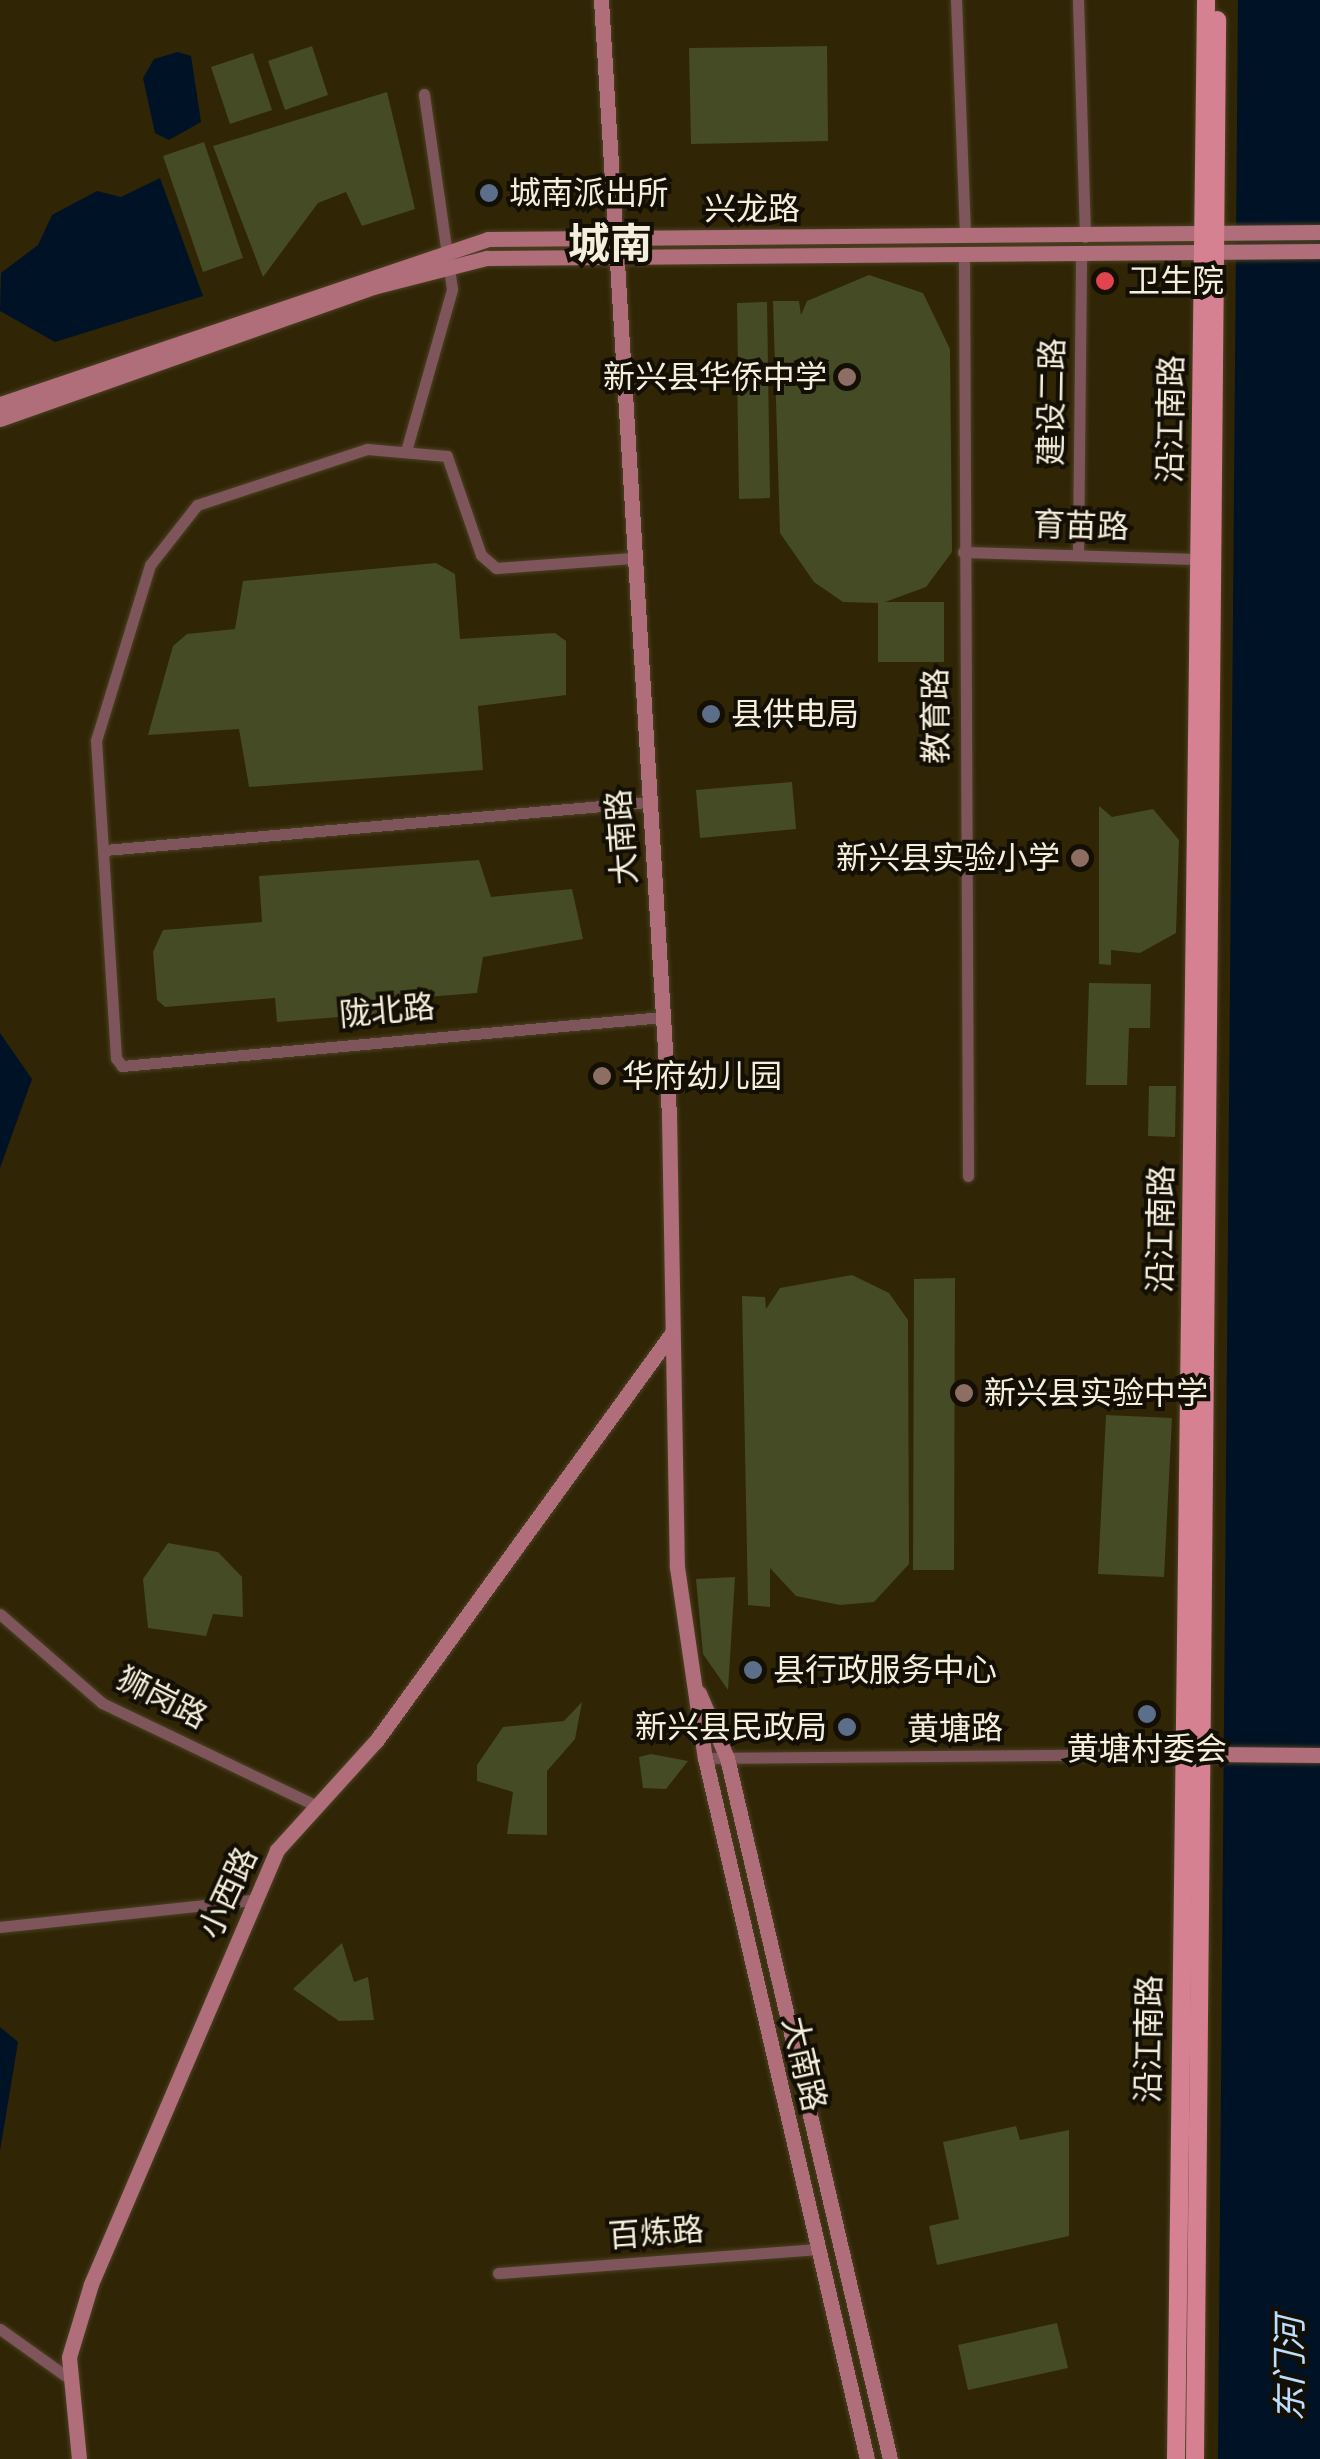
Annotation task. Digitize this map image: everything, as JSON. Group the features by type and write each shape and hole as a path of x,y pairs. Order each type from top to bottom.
{"main road":[{"name":"沿江南路","path":"1176,2459 1198,559 1220,245 1206,0"},
{"name":"沿江南路","path":"1195,2459 1206,1754 1220,245 1216,0"}],"street":[{"name":"大南路","path":"602,0 662,1017 672,1333 690,1671 705,1758 868,2459"},
{"path":"956,0 965,236"},
{"path":"1078,0 1086,236"},
{"path":"406,451 452,290 442,248 424,94"},
{"path":"1220,245 1320,232"},
{"name":"兴龙路","path":"0,404 442,248 616,236 1086,236 1220,245"},
{"name":"兴龙路","path":"0,419 449,265 616,256 1081,254 1220,245"},
{"path":"1220,245 1320,251"},
{"name":"教育路","path":"964,254 968,1176"},
{"name":"建设二路","path":"1078,551 1081,254"},
{"path":"632,558 496,568 482,555 447,456 406,451 367,449 197,506 150,565 96,740 105,850 648,802"},
{"name":"育苗路","path":"963,552 1078,551 1198,559"},
{"name":"陇北路","path":"105,850 118,1063 662,1017"},
{"name":"小西路","path":"80,2459 70,2379 91,2284 277,1850 376,1740 672,1333"},
{"name":"狮岗路","path":"0,1614 102,1703 316,1806"},
{"name":"大南路","path":"690,1671 727,1758 890,2459"},
{"path":"1206,1754 1320,1755"},
{"name":"黄塘路","path":"705,1758 1206,1754"},
{"path":"0,1928 254,1900"},
{"name":"百炼路","path":"498,2273 819,2248"},
{"path":"0,2329 70,2379"}],"green space":[{"path":"312,46 328,95 285,110 268,61"},
{"path":"827,46 828,141 691,144 689,48"},
{"path":"253,53 272,110 230,124 211,67"},
{"path":"387,92 415,209 362,226 346,192 318,203 263,277 213,146"},
{"path":"204,142 243,258 203,272 163,156"},
{"path":"869,275 923,293 950,349 952,552 926,587 885,602 944,602 944,662 878,662 878,603 843,602 814,582 780,533 773,301 799,301 801,315 807,301"},
{"path":"767,302 768,367 738,367 737,303"},
{"path":"768,370 770,498 739,499 737,371"},
{"path":"436,563 455,574 460,639 555,633 566,641 566,695 478,706 483,770 249,787 239,729 148,735 173,646 187,634 235,629 243,581"},
{"path":"792,782 796,829 700,838 696,790"},
{"path":"1099,806 1112,817 1153,809 1179,840 1176,933 1140,953 1111,950 1111,965 1099,964"},
{"path":"479,860 491,897 572,889 583,939 483,957 477,993 389,1000 389,1013 277,1022 275,998 165,1007 157,1000 153,952 163,930 262,922 259,876"},
{"path":"1089,983 1151,984 1150,1028 1129,1028 1127,1085 1086,1085"},
{"path":"1149,1086 1176,1086 1175,1137 1148,1136"},
{"path":"852,1275 889,1293 908,1320 909,1564 874,1602 840,1605 796,1596 770,1568 770,1607 748,1605 742,1296 765,1297 766,1309 780,1288"},
{"path":"955,1278 954,1570 913,1570 914,1279"},
{"path":"1106,1415 1172,1418 1164,1577 1098,1574"},
{"path":"168,1543 218,1552 242,1577 243,1617 213,1614 206,1636 148,1628 143,1579"},
{"path":"735,1577 728,1690 703,1654 696,1579"},
{"path":"582,1702 575,1739 547,1771 547,1835 507,1834 513,1792 477,1781 477,1765 503,1727 564,1721"},
{"path":"651,1754 688,1761 666,1789 643,1788 639,1757"},
{"path":"342,1943 354,1982 368,1977 374,2020 339,2021 293,1989"},
{"path":"1016,2126 1020,2140 1069,2130 1069,2236 937,2265 929,2226 959,2219 943,2142"},
{"path":"1057,2323 1068,2368 968,2390 958,2345"}],"water":[{"name":"东门河","path":"1238,0 1320,0 1320,2459 1218,2459"},
{"path":"178,52 191,56 201,122 169,140 155,133 143,78 154,59"},
{"path":"160,178 203,296 55,342 0,311 1,273 38,245 52,215 97,191 121,197"},
{"path":"0,1033 32,1079 0,1168"},
{"path":"0,2027 18,2042 0,2151"}],"place":[{"name":"城南派出所","path":"489,193"},
{"name":"卫生院","path":"1105,281"},
{"name":"新兴县华侨中学","path":"847,377"},
{"name":"县供电局","path":"711,714"},
{"name":"新兴县实验小学","path":"1080,858"},
{"name":"华府幼儿园","path":"602,1076"},
{"name":"新兴县实验中学","path":"964,1393"},
{"name":"县行政服务中心","path":"753,1670"},
{"name":"黄塘村委会","path":"1147,1714"},
{"name":"新兴县民政局","path":"847,1727"}],"district":[{"name":"城南","path":"610,244"}]}
